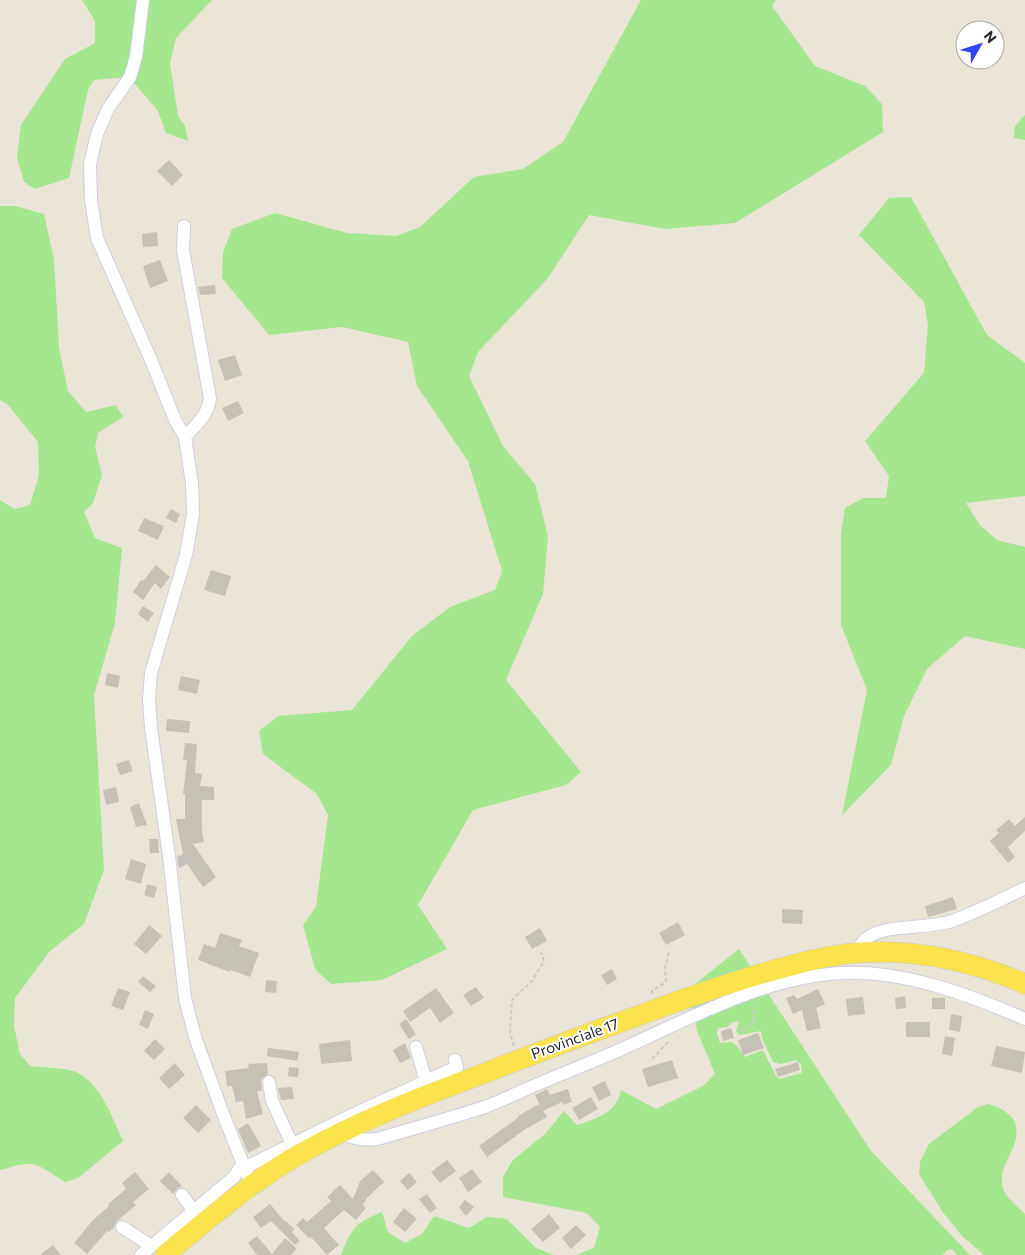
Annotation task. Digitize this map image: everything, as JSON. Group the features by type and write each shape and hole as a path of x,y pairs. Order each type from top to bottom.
{"main road":[{"name":"Provinciale 17","path":"158,1250 246,1172 298,1155 340,1132 426,1095 652,1010 752,976 821,958 855,953 889,952 956,961 1025,984"}],"street":[{"path":"143,0 136,57 130,77 108,109 97,134 90,164 91,200 97,238 151,360 175,420 186,437 192,484 193,514 186,555 151,673 149,698 151,728 170,866 185,998 196,1037 246,1172"},
{"path":"184,226 184,250 210,398 209,408 203,418 186,437"},
{"path":"855,953 865,939 875,933 884,930 924,927 951,921 1025,888"},
{"path":"340,1132 365,1141 377,1139 484,1107 750,993 817,976 864,973 901,978 989,1003 1025,1019"},
{"path":"416,1047 426,1082"},
{"path":"141,1255 158,1250 193,1210 234,1177 246,1172 292,1144 457,1067 455,1060"},
{"path":"269,1082 272,1101 292,1144"},
{"path":"182,1195 193,1210"},
{"path":"122,1227 158,1250"}],"path":[{"path":"652,1010 652,991 666,982 669,951"},
{"path":"518,1060 510,1033 512,1000 537,976 544,961 541,952"},
{"path":"739,1032 753,1023 755,1007 750,993"}],"green space":[{"path":"82,0 212,0 176,38 170,64 178,116 185,126 188,141 166,133 158,111 129,77 94,80 88,90 69,178 35,189 24,182 17,158 21,125 65,59 95,43 95,21"},
{"path":"641,0 776,0 772,6 815,66 865,86 882,104 883,132 735,223 665,229 589,215 548,278 478,352 469,376 503,446 535,484 548,536 543,594 506,680 581,772 566,785 473,810 418,905 447,949 382,980 331,984 315,969 303,925 316,907 328,815 317,794 263,754 259,731 278,716 352,710 412,636 450,607 495,590 502,571 468,461 417,386 408,342 342,327 269,335 222,278 223,252 232,229 275,213 347,233 396,236 420,227 474,177 523,169 563,142"},
{"path":"1025,115 1025,140 1014,138 1015,126"},
{"path":"911,197 987,335 1025,363 1025,496 966,503 979,524 997,540 1025,547 1025,649 965,636 927,669 904,716 891,765 842,815 867,690 841,625 841,533 845,508 863,498 886,498 889,476 865,441 924,373 928,325 924,302 859,235 889,198"},
{"path":"0,206 15,206 44,214 54,259 59,348 68,391 86,412 116,405 123,417 98,433 95,447 102,475 93,503 84,512 95,538 122,548 115,623 94,695 104,870 84,924 50,951 15,998 14,1026 20,1054 30,1066 66,1069 84,1077 99,1092 123,1141 78,1178 65,1182 35,1165 21,1165 0,1170 0,500 15,509 30,505 39,475 38,442 7,404 0,400"},
{"path":"739,949 871,1151 970,1255 957,1255 953,1250 949,1249 942,1255 576,1255 594,1248 600,1227 587,1213 503,1197 503,1177 513,1160 545,1134 564,1111 577,1125 592,1120 611,1109 619,1098 621,1090 656,1109 703,1086 715,1074 697,1031 690,988","holes":["739,1021 736,1031 739,1035 761,1031 763,1041 773,1062 781,1064 796,1060 801,1064 802,1073 779,1079 763,1050 745,1057 732,1042 720,1043 717,1033 718,1028 728,1027 731,1023"]},
{"path":"988,1104 999,1108 1014,1120 1016,1138 1003,1170 1002,1179 1003,1188 1007,1195 1025,1214 1025,1255 984,1255 962,1236 942,1211 919,1174 920,1162 929,1144 978,1107"},
{"path":"382,1212 388,1232 405,1243 422,1234 434,1216 469,1228 487,1217 507,1219 536,1248 554,1255 341,1255 348,1238 360,1223"}],"building":[{"path":"169,160 183,175 172,186 157,171"},
{"path":"157,232 158,246 143,247 142,234"},
{"path":"160,260 168,281 150,288 143,266"},
{"path":"215,285 216,294 200,295 198,287"},
{"path":"235,355 242,375 225,381 218,360"},
{"path":"238,401 244,413 228,421 222,408"},
{"path":"171,509 180,514 176,523 166,518"},
{"path":"144,518 164,526 158,540 138,531"},
{"path":"156,565 170,577 161,589 155,583 143,600 133,592 141,580 143,581"},
{"path":"211,570 231,576 225,596 204,590"},
{"path":"143,606 154,613 148,622 138,614"},
{"path":"107,673 120,676 118,688 105,685"},
{"path":"181,676 200,680 197,694 178,690"},
{"path":"167,719 190,721 189,733 166,731"},
{"path":"185,743 197,744 195,773 202,774 200,786 214,787 214,800 202,800 204,842 193,844 216,877 203,887 187,864 180,868 178,866 177,857 183,854 176,819 185,819 185,794 183,794 187,760 183,760"},
{"path":"129,760 133,771 120,775 116,764"},
{"path":"116,787 119,802 106,805 103,790"},
{"path":"139,803 147,825 136,827 130,807"},
{"path":"1025,817 1025,831 1008,847 1015,857 1008,863 990,841 999,833 996,830 1009,819 1015,826"},
{"path":"149,839 158,839 159,853 150,853"},
{"path":"131,859 146,864 141,884 125,879"},
{"path":"147,884 157,887 154,898 144,895"},
{"path":"953,897 957,909 928,917 925,906"},
{"path":"782,909 803,910 802,924 782,923"},
{"path":"678,922 685,935 666,945 659,933"},
{"path":"149,925 162,936 146,954 134,944"},
{"path":"540,928 547,941 532,949 525,937"},
{"path":"220,933 242,940 239,946 259,953 250,977 198,960 204,944 215,948"},
{"path":"612,969 617,979 607,985 601,975"},
{"path":"143,976 156,986 150,992 138,982"},
{"path":"266,980 277,981 276,993 265,992"},
{"path":"476,987 484,998 471,1006 463,995"},
{"path":"118,988 130,992 123,1010 111,1006"},
{"path":"436,988 454,1013 440,1023 430,1008 410,1022 403,1011"},
{"path":"818,989 825,1004 816,1008 821,1028 807,1031 802,1010 793,1014 786,998 794,995 797,999"},
{"path":"905,996 906,1008 896,1009 895,998"},
{"path":"863,997 865,1014 848,1016 846,999"},
{"path":"932,998 945,998 945,1009 932,1009"},
{"path":"145,1010 154,1014 148,1029 139,1025"},
{"path":"951,1014 962,1016 960,1032 949,1030"},
{"path":"406,1019 416,1034 409,1039 399,1024"},
{"path":"906,1022 930,1022 930,1037 906,1037"},
{"path":"731,1028 734,1038 723,1041 721,1031"},
{"path":"758,1033 764,1048 743,1055 738,1040"},
{"path":"945,1036 955,1038 952,1056 942,1054"},
{"path":"155,1039 165,1049 154,1060 144,1051"},
{"path":"350,1040 352,1061 321,1064 319,1044"},
{"path":"405,1043 411,1058 400,1063 393,1050"},
{"path":"996,1046 1025,1052 1022,1073 991,1066"},
{"path":"268,1048 299,1052 297,1061 267,1056"},
{"path":"672,1060 678,1078 648,1087 642,1069"},
{"path":"798,1062 800,1070 778,1077 775,1069"},
{"path":"175,1063 185,1075 169,1089 159,1078"},
{"path":"267,1063 268,1074 261,1080 262,1091 257,1091 263,1114 246,1119 243,1101 236,1102 232,1086 227,1086 225,1071 249,1068 248,1064"},
{"path":"289,1067 299,1068 298,1077 288,1076"},
{"path":"605,1081 611,1095 599,1101 592,1087"},
{"path":"292,1087 294,1099 281,1100 278,1088"},
{"path":"547,1089 550,1095 568,1089 572,1102 563,1105 562,1102 543,1111 535,1095"},
{"path":"591,1097 598,1109 579,1120 572,1108"},
{"path":"539,1104 547,1117 524,1130 487,1157 479,1146 518,1116"},
{"path":"196,1105 211,1120 198,1133 183,1118"},
{"path":"248,1123 261,1146 248,1153 238,1129"},
{"path":"447,1160 456,1171 440,1183 431,1172"},
{"path":"472,1169 482,1182 468,1192 459,1178"},
{"path":"373,1170 384,1182 367,1198 363,1205 366,1208 356,1220 344,1210 324,1228 339,1245 327,1255 311,1237 309,1238 296,1225 303,1218 307,1222 331,1201 327,1197 340,1185 353,1199 360,1181"},
{"path":"135,1172 149,1189 133,1202 136,1205 116,1222 114,1228 109,1232 107,1231 87,1254 74,1243 93,1220 109,1206 108,1204 126,1189 122,1183"},
{"path":"169,1172 182,1186 173,1194 160,1181"},
{"path":"409,1173 417,1182 408,1190 400,1181"},
{"path":"427,1194 437,1208 430,1213 419,1199"},
{"path":"465,1200 474,1207 466,1216 459,1207"},
{"path":"270,1204 285,1222 294,1229 292,1232 300,1241 295,1245 271,1221 261,1228 253,1217"},
{"path":"404,1208 417,1219 405,1232 393,1222"},
{"path":"549,1214 560,1228 543,1242 531,1229"},
{"path":"576,1225 586,1235 571,1249 562,1238"},
{"path":"257,1236 272,1254 285,1238 297,1249 291,1255 257,1255 248,1243"},
{"path":"53,1245 61,1255 40,1255"}]}
